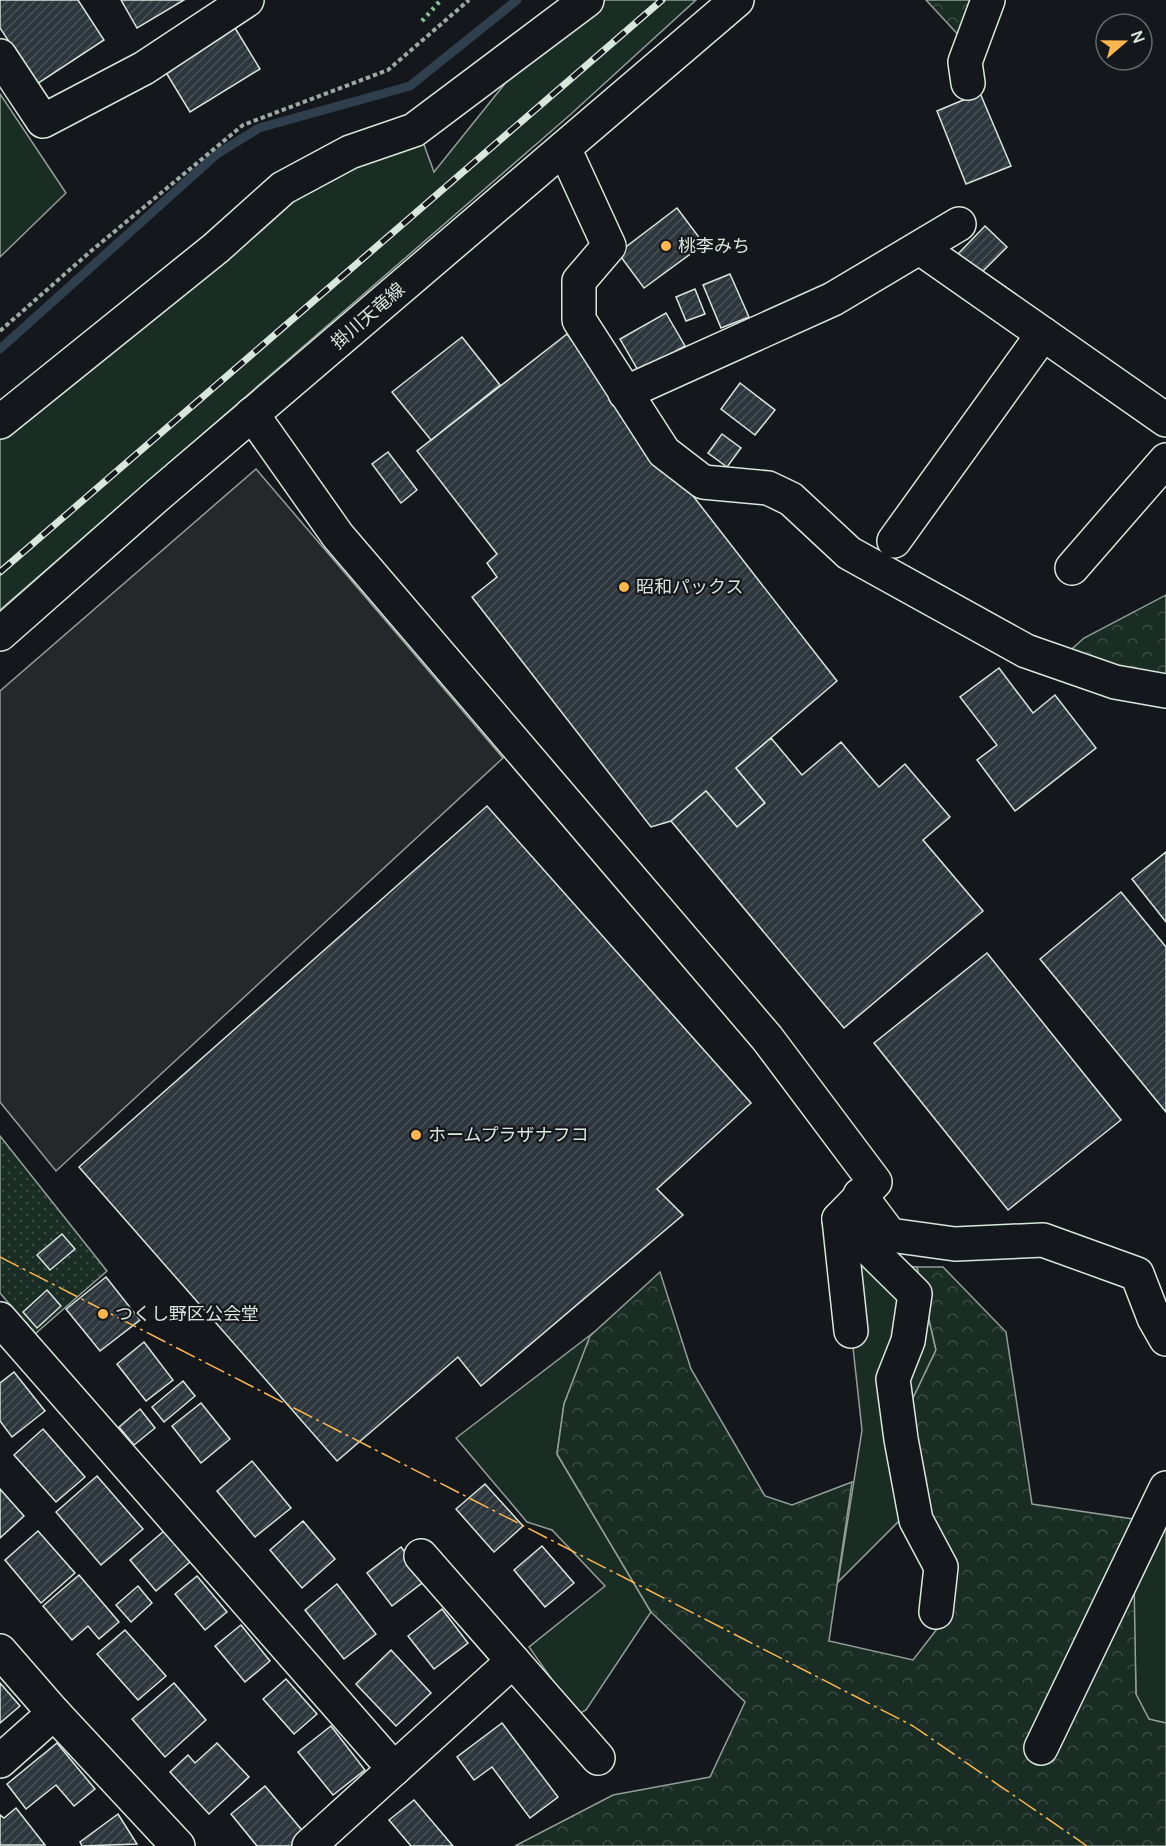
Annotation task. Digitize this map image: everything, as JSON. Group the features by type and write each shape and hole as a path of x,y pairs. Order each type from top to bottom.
{"street":[{"path":"0,56 43,121 144,68 247,0"},
{"name":"掛川天竜線","path":"0,634 252,414 737,0"},
{"path":"968,83 965,62 988,0"},
{"path":"0,422 216,248 283,188 350,152 414,130 580,2"},
{"path":"564,148 609,246 579,281 579,320 664,452 703,482 768,488 791,499 849,553 1026,651 1115,682 1166,691"},
{"path":"625,393 833,299 959,224"},
{"path":"920,248 1166,420"},
{"path":"894,541 1043,334"},
{"path":"252,414 338,536 767,1038 875,1182 839,1219 851,1331"},
{"path":"1072,568 1166,460"},
{"path":"860,1195 890,1235 956,1244 1042,1240 1137,1274 1154,1318 1166,1339"},
{"path":"839,1219 915,1294 908,1341 893,1379 916,1520 941,1567 936,1612"},
{"path":"0,1319 394,1769"},
{"path":"1041,1748 1166,1488"},
{"path":"421,1556 598,1758"},
{"path":"0,1651 54,1713 178,1846"},
{"path":"309,1846 513,1662"},
{"path":"0,1761 54,1713"}],"path":[{"path":"0,332 92,251 243,125 388,70 469,0"}],"green space":[{"path":"572,0 696,0 571,114 0,610 0,410 283,188 419,131 434,172"},
{"path":"926,0 976,0 964,41"},
{"path":"0,94 66,193 0,257"},
{"path":"1166,595 1166,687 1063,657 1084,638"},
{"path":"0,1136 107,1271 35,1334 0,1293"},
{"path":"839,1219 893,1265 917,1267 936,1350 905,1415 924,1496 838,1582 862,1430"},
{"path":"917,1267 943,1267 1006,1332 1032,1504 1133,1519 1136,1694 1149,1719 1166,1723 1166,1846 515,1846 613,1795 710,1777 745,1702 651,1612 557,1454 564,1404 590,1336 660,1272 691,1369 765,1496 792,1505 852,1482 829,1641 913,1660 951,1611 905,1415 936,1350"},
{"path":"593,1333 564,1404 557,1454 651,1612 586,1710 577,1715 529,1647 605,1586 552,1530 527,1522 456,1438"},
{"path":"1166,1495 1166,1723 1149,1720 1136,1695 1133,1574"}],"shaded area":[{"path":"256,469 503,758 56,1171 0,1102 0,691"}],"building":[{"path":"0,0 78,0 104,40 37,84 0,28"},
{"path":"121,0 184,0 137,28"},
{"path":"232,23 260,69 190,112 162,66"},
{"path":"980,93 1011,166 966,184 937,111"},
{"path":"677,208 704,244 644,288 618,253"},
{"path":"985,226 1007,247 979,275 958,254"},
{"path":"730,274 749,317 721,328 703,285"},
{"path":"695,289 705,314 686,321 676,297"},
{"path":"666,313 685,346 639,372 620,339"},
{"name":"昭和パックス","path":"567,334 837,681 736,768 765,803 737,827 706,791 671,821 651,827 472,597 497,577 487,563 497,554 417,451"},
{"path":"462,337 500,385 431,440 392,392"},
{"path":"740,383 775,410 755,435 721,409"},
{"path":"722,434 741,448 727,467 708,453"},
{"path":"388,452 417,490 401,503 372,464"},
{"path":"999,668 1033,713 1055,695 1096,748 1015,811 977,760 997,745 960,697"},
{"path":"771,738 802,775 841,742 879,787 905,764 950,817 923,840 983,911 844,1028 671,821 706,791 737,827 765,803 736,768"},
{"name":"ホームプラザナフコ","path":"487,806 751,1103 657,1189 683,1215 481,1386 458,1357 337,1461 79,1167"},
{"path":"1166,852 1166,922 1132,879"},
{"path":"1121,892 1166,947 1166,1112 1040,959"},
{"path":"987,953 1121,1120 1008,1210 874,1043"},
{"path":"62,1234 75,1249 50,1270 37,1255"},
{"name":"つくし野区公会堂","path":"106,1277 140,1320 100,1351 66,1309"},
{"path":"47,1290 61,1306 37,1328 23,1312"},
{"path":"144,1342 173,1380 146,1401 117,1364"},
{"path":"14,1372 45,1411 12,1437 0,1421 0,1383"},
{"path":"183,1381 195,1396 164,1422 152,1407"},
{"path":"201,1403 230,1439 201,1463 172,1426"},
{"path":"140,1409 155,1428 134,1445 119,1427"},
{"path":"43,1429 85,1477 56,1502 14,1455"},
{"path":"252,1461 291,1508 255,1537 217,1491"},
{"path":"97,1476 143,1529 101,1565 56,1512"},
{"path":"485,1484 523,1526 494,1552 456,1509"},
{"path":"0,1489 24,1516 0,1538"},
{"path":"303,1521 335,1559 302,1588 270,1550"},
{"path":"38,1531 75,1573 41,1603 5,1560"},
{"path":"164,1531 190,1562 156,1591 130,1560"},
{"path":"542,1546 574,1583 545,1607 514,1570"},
{"path":"401,1547 426,1580 392,1606 367,1573"},
{"path":"79,1575 119,1622 99,1639 88,1626 72,1640 43,1606"},
{"path":"197,1576 227,1612 205,1630 175,1594"},
{"path":"337,1584 376,1634 344,1659 305,1610"},
{"path":"138,1586 152,1603 131,1622 116,1605"},
{"path":"442,1609 468,1643 434,1669 408,1636"},
{"path":"241,1625 270,1661 245,1682 215,1646"},
{"path":"125,1630 166,1676 138,1700 97,1654"},
{"path":"391,1650 431,1693 396,1726 356,1684"},
{"path":"286,1679 317,1714 294,1734 263,1699"},
{"path":"0,1683 20,1706 0,1723"},
{"path":"174,1683 206,1720 165,1757 132,1719"},
{"path":"502,1723 558,1797 530,1818 492,1767 474,1780 457,1757"},
{"path":"331,1726 365,1770 333,1795 298,1752"},
{"path":"57,1743 95,1789 74,1806 56,1785 26,1809 7,1784"},
{"path":"217,1743 249,1777 209,1814 170,1772 188,1755 195,1763"},
{"path":"265,1786 306,1835 292,1846 257,1846 231,1814"},
{"path":"414,1800 453,1846 411,1846 389,1820"},
{"path":"16,1808 45,1845 0,1845 0,1815 4,1818"},
{"path":"118,1814 137,1844 82,1846 80,1842"}],"waterway":[{"path":"0,349 217,154 259,128 410,86 517,0"}],"railway":[{"path":"0,572 662,0"}],"hedge":[{"path":"422,21 441,0"}],"power":[{"path":"0,1257 913,1726 1087,1846"}],"place":[{"name":"桃李みち","path":"666,246"},
{"name":"昭和パックス","path":"624,587"},
{"name":"ホームプラザナフコ","path":"416,1135"},
{"name":"つくし野区公会堂","path":"103,1314"}]}
